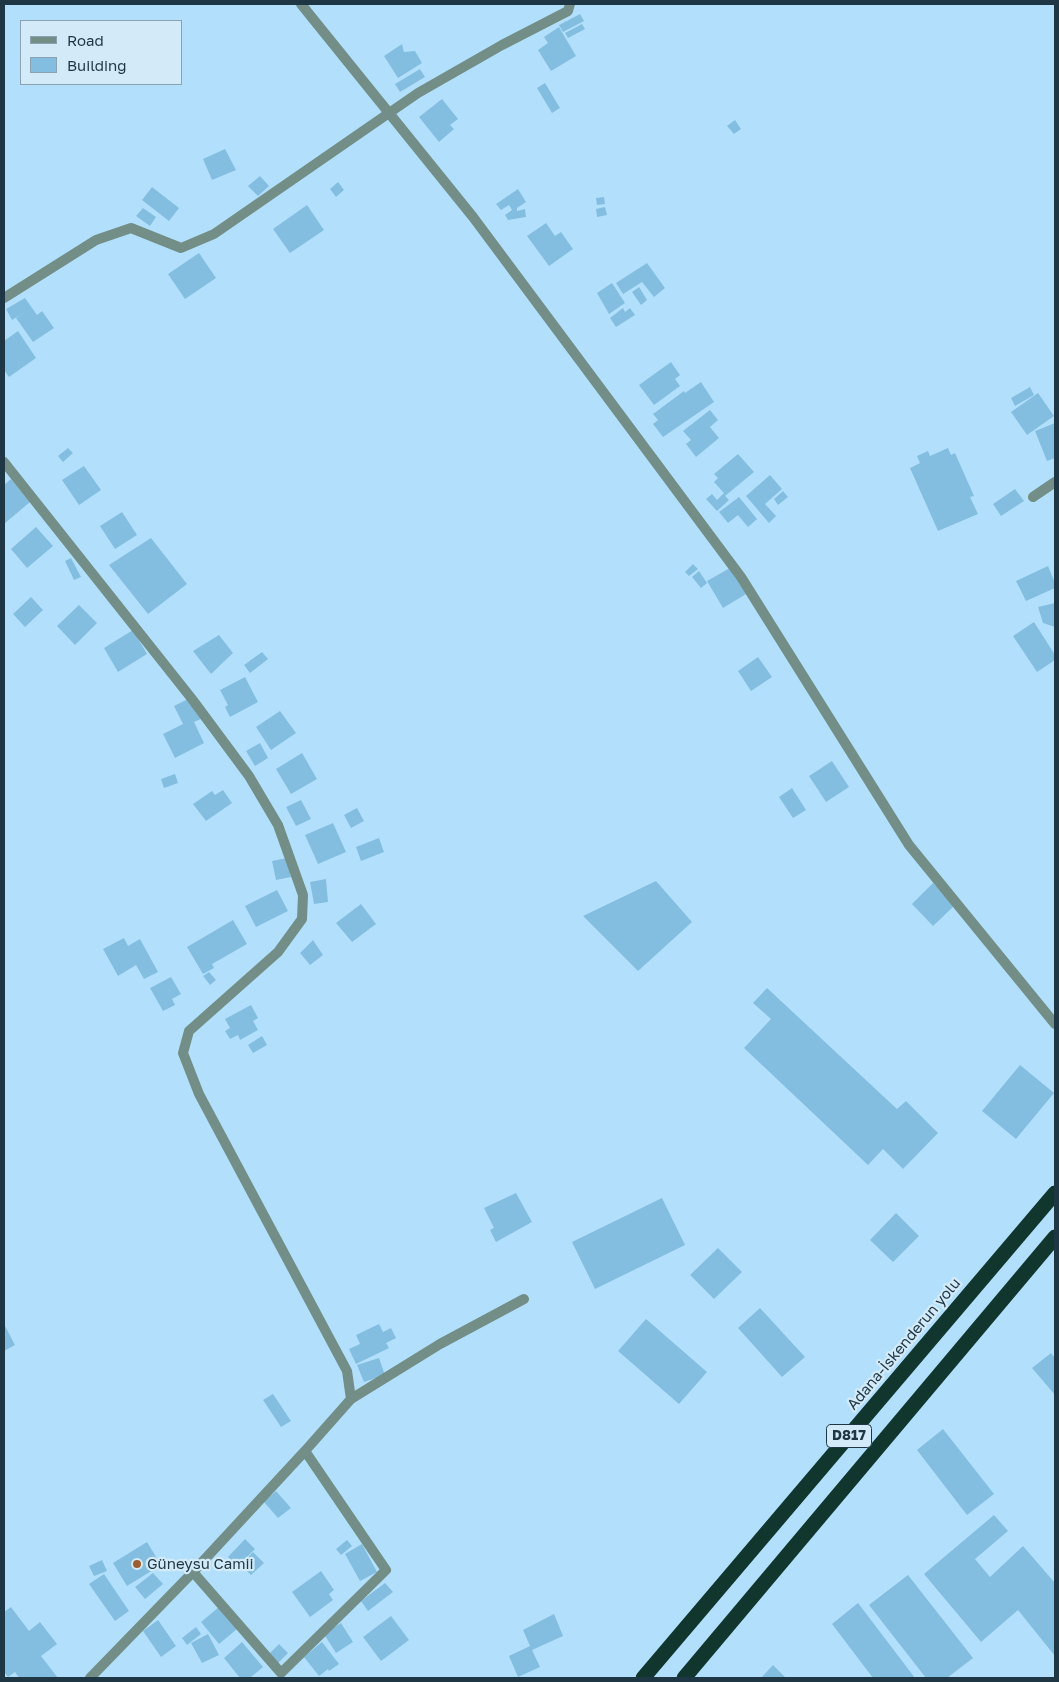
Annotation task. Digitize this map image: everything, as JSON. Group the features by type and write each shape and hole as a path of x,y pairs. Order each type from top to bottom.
{"highway":[{"name":"Adana-İskenderun yolu","path":"643,1678 1055,1193"},
{"name":"D817","path":"684,1678 1055,1237"}],"street":[{"path":"301,4 473,217 740,577 909,845 1055,1024"},
{"path":"4,298 96,240 131,228 181,248 214,234 418,93 493,50 568,11 570,4"},
{"path":"4,462 192,699 249,776 278,825 304,895 302,919 278,952 189,1031 183,1053 199,1094 347,1370 351,1399"},
{"path":"1033,497 1055,482"},
{"path":"90,1678 192,1572 351,1399 440,1344 524,1299"},
{"path":"192,1572 282,1676 386,1570 305,1451"}],"building":[{"path":"580,14 584,21 563,32 559,25"},
{"path":"582,24 585,29 568,38 565,33"},
{"path":"559,27 576,56 551,71 538,50 548,43 544,37"},
{"path":"402,44 404,52 415,51 422,63 398,78 384,56"},
{"path":"420,69 425,77 400,92 395,84"},
{"path":"545,83 560,108 552,113 537,88"},
{"path":"442,99 458,119 450,125 454,129 439,142 419,117"},
{"path":"735,120 741,129 734,134 727,126"},
{"path":"225,149 236,170 212,180 203,159"},
{"path":"260,176 269,186 258,196 248,186"},
{"path":"338,182 344,190 336,197 330,189"},
{"path":"152,187 179,208 169,221 142,200"},
{"path":"518,189 526,202 517,208 517,211 525,209 526,217 508,220 505,215 512,210 509,205 501,210 496,204"},
{"path":"604,197 605,204 597,205 596,198"},
{"path":"307,205 324,230 290,253 273,229"},
{"path":"605,207 607,215 597,217 596,209"},
{"path":"143,208 156,217 150,226 136,216"},
{"path":"546,223 555,236 561,232 573,249 549,266 527,236"},
{"path":"199,253 216,278 185,299 168,274"},
{"path":"647,263 665,288 654,297 642,282 623,294 616,283"},
{"path":"612,283 625,303 609,314 597,293"},
{"path":"639,287 647,300 641,305 632,292"},
{"path":"25,298 37,315 42,311 54,328 33,342 16,318 27,311 12,320 6,309"},
{"path":"623,308 625,312 630,308 635,315 616,327 610,318"},
{"path":"18,331 36,358 9,377 4,370 4,341"},
{"path":"671,362 680,375 675,379 680,386 654,405 639,385"},
{"path":"701,382 714,402 663,437 653,424 658,420 653,414 684,391 685,393"},
{"path":"1030,387 1034,395 1015,406 1011,398"},
{"path":"1038,393 1054,416 1027,435 1011,412"},
{"path":"710,410 718,420 710,427 719,438 696,457 686,444 691,440 683,431"},
{"path":"1055,423 1055,458 1047,461 1035,431"},
{"path":"68,448 73,453 63,462 58,456"},
{"path":"948,448 951,455 955,453 974,496 970,497 978,514 938,531 910,468 920,463 917,456 928,451 930,456"},
{"path":"738,454 754,472 725,496 729,500 717,511 706,499 712,494 717,500 724,493 714,482 718,478 714,474"},
{"path":"84,466 101,490 79,505 62,480"},
{"path":"770,475 782,489 765,504 776,516 769,523 746,496"},
{"path":"11,479 30,502 4,524 4,485"},
{"path":"1015,489 1024,501 1001,516 993,504"},
{"path":"783,491 788,497 778,505 774,499"},
{"path":"739,497 757,519 748,527 738,515 728,523 719,512"},
{"path":"122,512 137,535 115,549 100,526"},
{"path":"36,527 53,546 27,568 11,549"},
{"path":"151,538 187,584 148,614 109,565"},
{"path":"71,558 81,577 74,580 65,561"},
{"path":"693,564 698,569 689,576 685,572"},
{"path":"1048,566 1055,583 1055,588 1026,601 1016,581"},
{"path":"730,568 746,594 723,608 707,581"},
{"path":"699,571 707,583 701,588 692,577"},
{"path":"31,597 43,610 25,627 13,614"},
{"path":"1055,603 1055,627 1043,623 1038,607"},
{"path":"79,605 97,623 75,645 57,626"},
{"path":"1034,622 1055,655 1055,660 1037,672 1013,636"},
{"path":"133,630 147,654 118,672 104,648"},
{"path":"219,635 233,653 211,674 193,651"},
{"path":"262,652 268,659 250,673 244,665"},
{"path":"758,657 772,677 751,691 738,671"},
{"path":"245,677 258,702 230,717 225,707 228,705 220,690"},
{"path":"190,698 201,719 194,722 204,743 175,758 163,734 183,724 174,706"},
{"path":"280,711 296,733 271,750 256,727"},
{"path":"260,743 268,758 255,766 246,751"},
{"path":"302,753 317,779 291,794 276,769"},
{"path":"832,761 849,787 826,802 809,776"},
{"path":"175,774 178,783 164,788 161,779"},
{"path":"792,788 806,810 793,818 779,797"},
{"path":"223,790 232,803 206,821 193,804 212,791 215,795"},
{"path":"301,800 311,819 296,826 286,807"},
{"path":"357,808 364,821 351,828 344,815"},
{"path":"333,823 346,852 318,864 305,835"},
{"path":"379,838 384,852 361,861 356,847"},
{"path":"287,858 291,877 276,880 272,861"},
{"path":"326,879 328,902 314,904 310,882"},
{"path":"656,881 692,922 638,971 583,916"},
{"path":"933,883 955,905 933,926 912,904"},
{"path":"277,890 288,911 256,927 245,906"},
{"path":"361,904 376,924 352,942 336,923"},
{"path":"233,920 247,944 212,964 214,968 203,974 187,947"},
{"path":"124,938 128,946 140,939 158,972 144,979 136,965 118,976 103,949"},
{"path":"313,940 323,955 310,965 300,953"},
{"path":"209,972 216,980 210,985 203,976"},
{"path":"171,977 181,994 172,999 175,1005 163,1011 150,988"},
{"path":"767,988 897,1109 906,1101 938,1133 903,1169 883,1149 868,1165 744,1048 771,1019 753,1003"},
{"path":"251,1005 258,1018 253,1021 258,1030 240,1040 238,1035 230,1039 225,1031 230,1028 225,1019"},
{"path":"262,1036 267,1045 253,1053 248,1045"},
{"path":"1020,1065 1054,1093 1016,1139 982,1111"},
{"path":"516,1193 532,1222 496,1242 490,1230 494,1228 484,1208"},
{"path":"662,1198 685,1245 595,1289 572,1242"},
{"path":"896,1213 919,1236 893,1262 870,1240"},
{"path":"718,1248 742,1272 714,1299 690,1275"},
{"path":"760,1308 805,1357 782,1377 738,1328"},
{"path":"646,1319 707,1372 679,1404 618,1351"},
{"path":"4,1324 15,1345 4,1351"},
{"path":"379,1324 383,1332 391,1328 396,1338 386,1343 389,1348 356,1364 349,1349 360,1344 356,1335"},
{"path":"1051,1353 1055,1358 1055,1395 1032,1368"},
{"path":"379,1358 385,1375 364,1382 357,1365"},
{"path":"273,1394 291,1421 281,1427 263,1400"},
{"path":"943,1429 994,1494 967,1515 917,1450"},
{"path":"276,1491 291,1508 278,1518 264,1502"},
{"path":"994,1515 1008,1531 975,1559 990,1577 1023,1546 1055,1583 1055,1656 1018,1610 981,1642 924,1574"},
{"path":"245,1539 255,1549 238,1566 228,1557"},
{"path":"347,1540 352,1546 341,1555 336,1549"},
{"name":"Güneysu Camii","path":"147,1542 161,1565 127,1586 113,1563"},
{"path":"362,1544 377,1572 360,1581 345,1554"},
{"path":"253,1552 264,1563 251,1575 241,1565"},
{"path":"102,1560 107,1571 94,1576 89,1566"},
{"path":"321,1571 334,1590 329,1594 333,1600 310,1617 292,1592"},
{"path":"153,1573 163,1584 145,1599 135,1587"},
{"path":"104,1574 129,1611 115,1621 89,1584"},
{"path":"908,1575 973,1658 947,1678 926,1678 869,1605"},
{"path":"385,1583 393,1592 368,1611 361,1601"},
{"path":"858,1603 915,1678 873,1678 832,1624"},
{"path":"11,1607 29,1631 40,1622 57,1644 41,1656 58,1678 19,1678 15,1672 8,1677 4,1672 4,1612"},
{"path":"219,1607 237,1629 219,1644 201,1622"},
{"path":"554,1614 563,1636 532,1650 540,1667 518,1677 509,1656 530,1646 523,1630"},
{"path":"391,1616 409,1640 381,1661 363,1637"},
{"path":"158,1620 176,1646 161,1657 143,1631"},
{"path":"341,1623 353,1642 336,1653 324,1634"},
{"path":"196,1627 201,1634 187,1645 182,1638"},
{"path":"208,1634 219,1655 202,1663 191,1643"},
{"path":"242,1642 263,1667 250,1678 240,1678 224,1658"},
{"path":"322,1642 339,1664 319,1676 304,1657"},
{"path":"279,1644 288,1653 277,1664 268,1655"},
{"path":"773,1665 786,1678 761,1678"}],"place":[{"name":"Güneysu Camii","path":"137,1564"}]}
